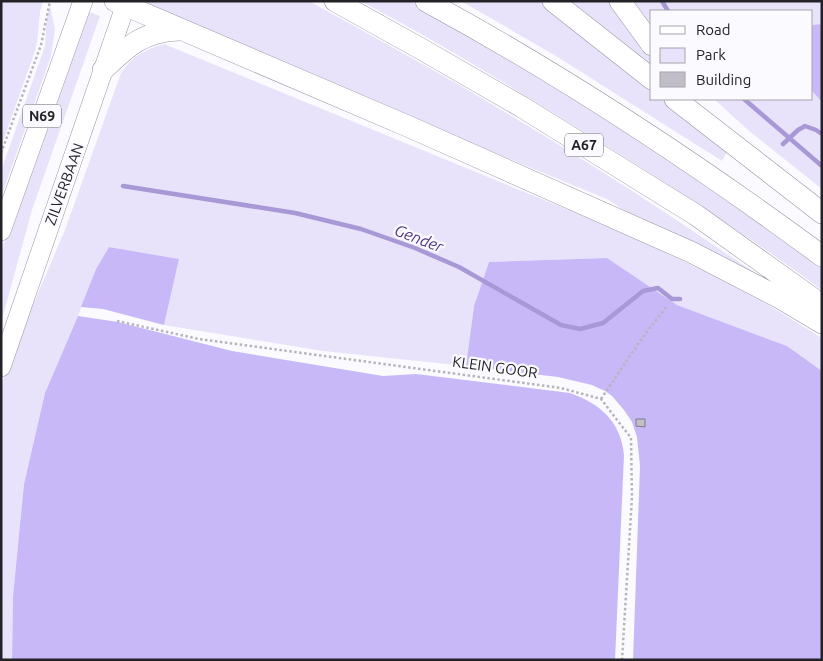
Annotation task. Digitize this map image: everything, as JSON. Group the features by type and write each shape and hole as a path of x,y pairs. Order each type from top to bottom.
{"highway":[{"name":"A67","path":"335,1 522,107 680,205 822,306"},
{"path":"426,1 584,93 779,224 822,256"},
{"path":"554,1 650,77"},
{"path":"620,1 650,42"},
{"path":"122,3 412,128 673,244 735,273 822,323"},
{"path":"102,70 140,38 159,31 182,30"},
{"path":"677,100 822,213"},
{"path":"700,100 726,128 795,192"}],"main road":[{"name":"N69","path":"1,231 83,1"},
{"name":"ZILVERBAAN","path":"1,367 84,128 122,3"}],"path":[{"path":"1,153 41,45 50,1"},
{"path":"622,660 632,497 631,438 601,399 640,341 667,306"},
{"name":"KLEIN GOOR","path":"117,321 199,339 561,388 601,399"}],"green space":[{"path":"1,1 43,1 35,51 1,147"},
{"path":"309,1 437,72 579,157 774,286 642,223 609,200 131,2"},
{"path":"360,1 410,1 616,124 822,267 822,290 727,223 629,160 463,58"},
{"path":"461,1 543,1 650,85 650,100 667,100 729,148 722,161 556,56"},
{"path":"562,1 615,1 650,50 650,71"},
{"path":"634,1 822,1 822,24 813,25 813,10 650,10 650,24"},
{"path":"50,6 55,29 51,56 1,197 1,171 45,46 47,17"},
{"path":"84,10 100,16 32,210 1,323 1,252"},
{"path":"164,44 622,232 706,272 757,298 822,338 822,371 787,346 677,305 607,258 489,262 474,306 466,366 323,351 164,325 179,259 109,247 96,269 45,393 24,484 13,596 12,660 1,660 1,391 6,368 65,230 121,73 140,54"},
{"path":"813,92 822,102 822,189 748,130 715,100 813,100"}],"shaded area":[{"path":"822,24 822,102 813,92 813,25"},
{"path":"109,247 179,259 164,325 103,309 81,307 96,269"},
{"path":"607,258 677,305 787,346 822,371 822,660 633,660 640,466 637,437 632,422 612,396 592,385 558,377 466,366 474,306 489,262"},
{"path":"78,316 118,322 232,351 383,376 416,374 570,393 591,403 608,416 614,424 619,433 624,455 615,660 12,660 13,596 24,484 45,393"}],"building":[{"path":"636,419 645,419 645,427 636,426"}],"waterway":[{"path":"662,1 667,10"},
{"path":"745,100 822,166"},
{"name":"Gender","path":"783,144 805,126 822,134"},
{"name":"Gender","path":"123,186 295,213 361,229 415,248 459,267 561,325 580,329 603,323 643,291 658,288 672,299 680,299"}]}
